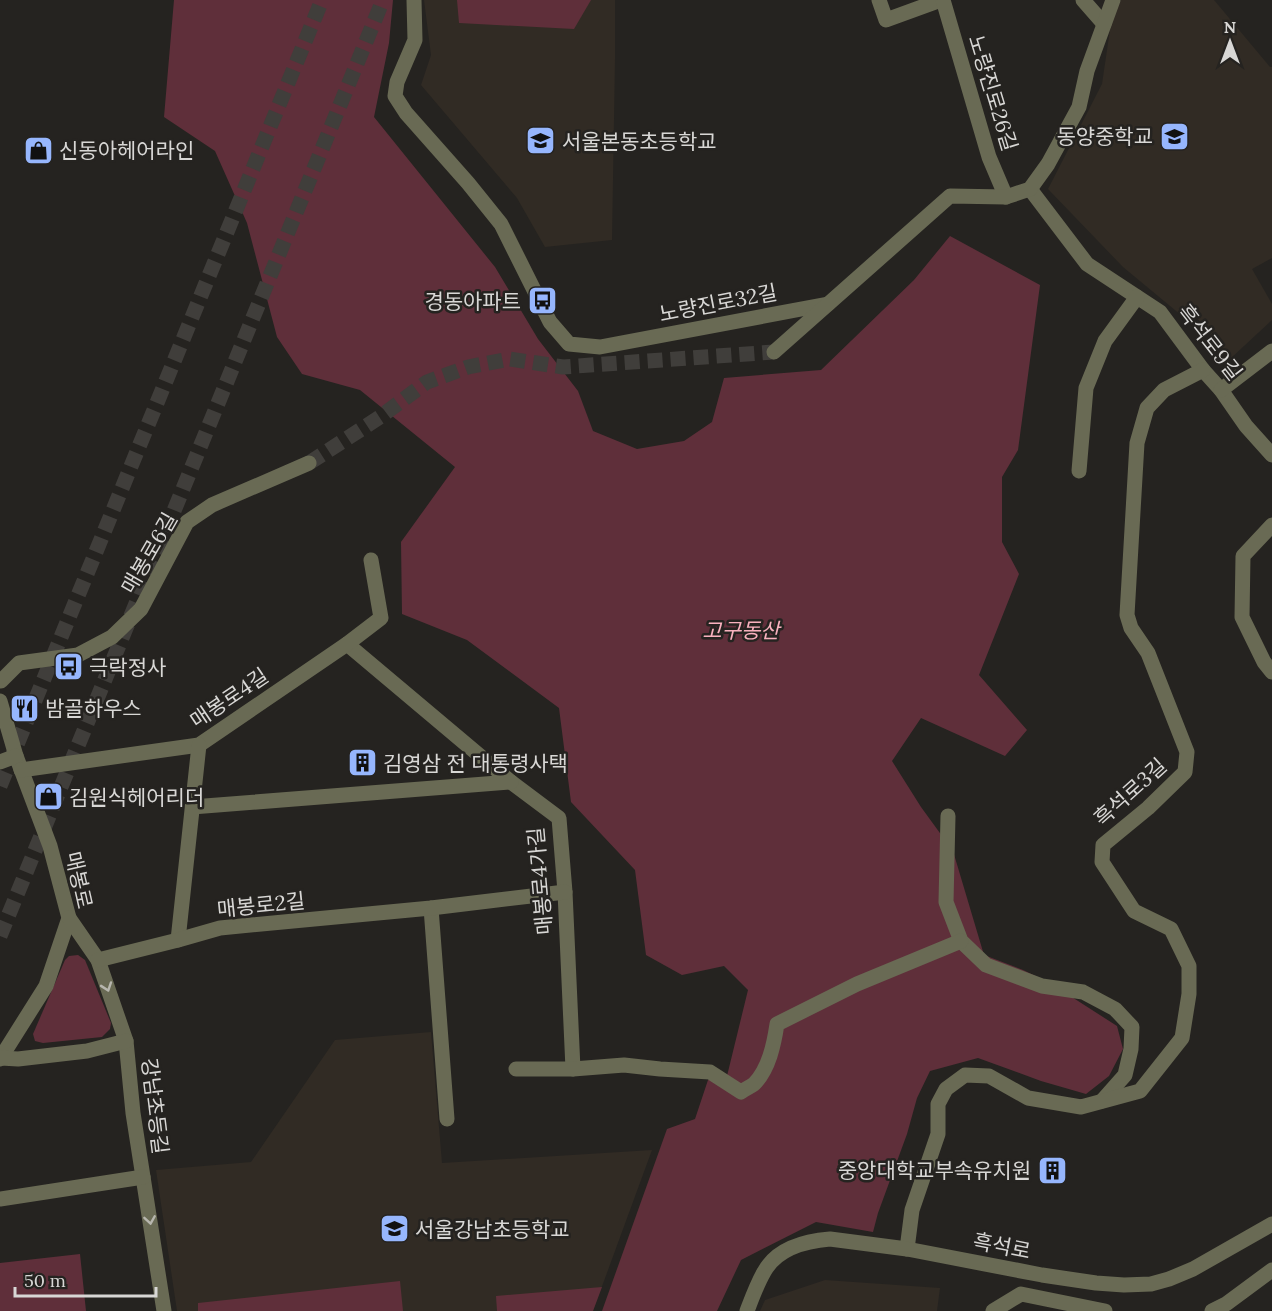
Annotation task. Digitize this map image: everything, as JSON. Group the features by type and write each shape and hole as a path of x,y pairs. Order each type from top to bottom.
{"street":[{"name":"노량진로32길","path":"414,0 415,40 397,82 395,96 406,113 501,224 550,322 569,344 600,347 828,304"},
{"name":"노량진로26길","path":"879,0 886,20 942,0 989,157 1006,197"},
{"path":"1083,0 1104,24"},
{"path":"774,352 950,196 1006,197 1030,189 1048,164 1079,107 1087,70 1113,0"},
{"name":"흑석로9길","path":"1030,189 1087,264 1160,312 1246,426 1272,454"},
{"path":"1079,471 1086,388 1105,341 1137,297"},
{"path":"1221,390 1272,351"},
{"name":"흑석로3길","path":"908,1249 912,1210 938,1134 938,1104 946,1089 965,1074 989,1076 1028,1098 1081,1107 1140,1091 1182,1038 1189,994 1189,966 1171,929 1134,911 1102,862 1103,844 1148,808 1185,772 1187,752 1148,653 1131,628 1127,615 1137,443 1147,408 1164,390 1203,370"},
{"name":"매봉로6길","path":"0,681 19,663 78,655 112,637 141,609 187,522 212,504 309,463"},
{"path":"1272,525 1243,556 1242,617 1264,662 1272,672"},
{"name":"매봉로4길","path":"0,762 18,763 199,746 381,618 371,560"},
{"name":"매봉로4가길","path":"347,644 511,782 559,818 573,1069"},
{"path":"0,672 0,686"},
{"name":"매봉로","path":"0,701 18,763 50,846 69,918 46,986 1,1059"},
{"path":"178,940 199,746"},
{"path":"192,807 511,782"},
{"path":"948,816 946,903 961,941 986,965 1042,986 1083,992 1115,1009 1132,1027 1131,1049 1125,1075 1101,1101"},
{"name":"매봉로2길","path":"98,960 219,928 431,908 564,891"},
{"path":"431,908 447,1119"},
{"name":"강남초등길","path":"69,918 98,960 126,1041 133,1113 164,1311"},
{"path":"516,1069 573,1069 624,1065 710,1072 741,1092 753,1084 764,1070 777,1024 857,984 961,941"},
{"path":"1,1059 87,1051 126,1041"},
{"path":"0,1199 143,1177"},
{"name":"흑석로","path":"747,1311 765,1270 779,1255 796,1245 818,1240 830,1239 908,1249 1053,1277 1124,1285 1151,1284 1169,1279 1193,1269 1272,1224"},
{"path":"1212,1311 1228,1308 1272,1270"},
{"path":"993,1311 1021,1294 1105,1311"}],"shaded area":[{"name":"서울본동초등학교","path":"424,0 615,0 612,240 545,247 517,198 421,85 431,55"},
{"name":"동양중학교","path":"1121,0 1214,0 1272,67 1272,258 1252,269 1272,304 1272,320 1230,359 1197,318 1187,320 1123,267 1048,189 1102,84 1112,16"},
{"name":"서울강남초등학교","path":"431,1032 442,1163 652,1150 593,1311 177,1311 156,1170 251,1162 335,1040"},
{"path":"825,1280 940,1288 937,1311 760,1311 765,1300"}],"green space":[{"name":"고구동산","path":"174,0 393,0 389,43 374,117 495,267 538,339 578,391 593,431 637,449 684,441 712,422 724,378 821,370 914,280 950,236 1040,285 1018,450 1002,477 1002,542 1019,574 979,675 1027,730 1005,756 921,718 892,761 921,807 953,851 984,955 1050,983 1117,1026 1123,1049 1109,1076 1086,1094 1041,1081 978,1058 930,1071 917,1098 873,1232 816,1222 741,1260 717,1311 602,1311 667,1129 695,1119 708,1080 727,1076 748,990 724,966 682,975 646,955 635,870 571,802 559,708 467,640 402,614 401,542 455,467 360,390 302,374 277,337 247,223 215,151 164,117"},
{"path":"457,0 591,0 574,29 459,23"},
{"path":"78,955 85,960 111,1023 110,1029 102,1037 43,1043 35,1041 33,1034 65,960 69,956"},
{"path":"80,1254 86,1311 0,1311 0,1263"},
{"path":"400,1281 403,1311 198,1311 198,1303"},
{"path":"602,1287 593,1311 497,1311 496,1296"}],"tunnel":[{"path":"0,786 322,0"},
{"path":"0,936 383,0"},
{"path":"309,463 380,417 427,382 468,367 510,359 563,367 774,352"}],"place":[{"name":"동양중학교","path":"1174,136"},
{"name":"서울본동초등학교","path":"541,141"},
{"name":"신동아헤어라인","path":"38,150"},
{"name":"경동아파트","path":"542,301"},
{"name":"극락정사","path":"68,667"},
{"name":"밤골하우스","path":"24,708"},
{"name":"김영삼 전 대통령사택","path":"362,763"},
{"name":"김원식헤어리더","path":"48,797"},
{"name":"중앙대학교부속유치원","path":"1052,1170"},
{"name":"서울강남초등학교","path":"394,1229"}]}
